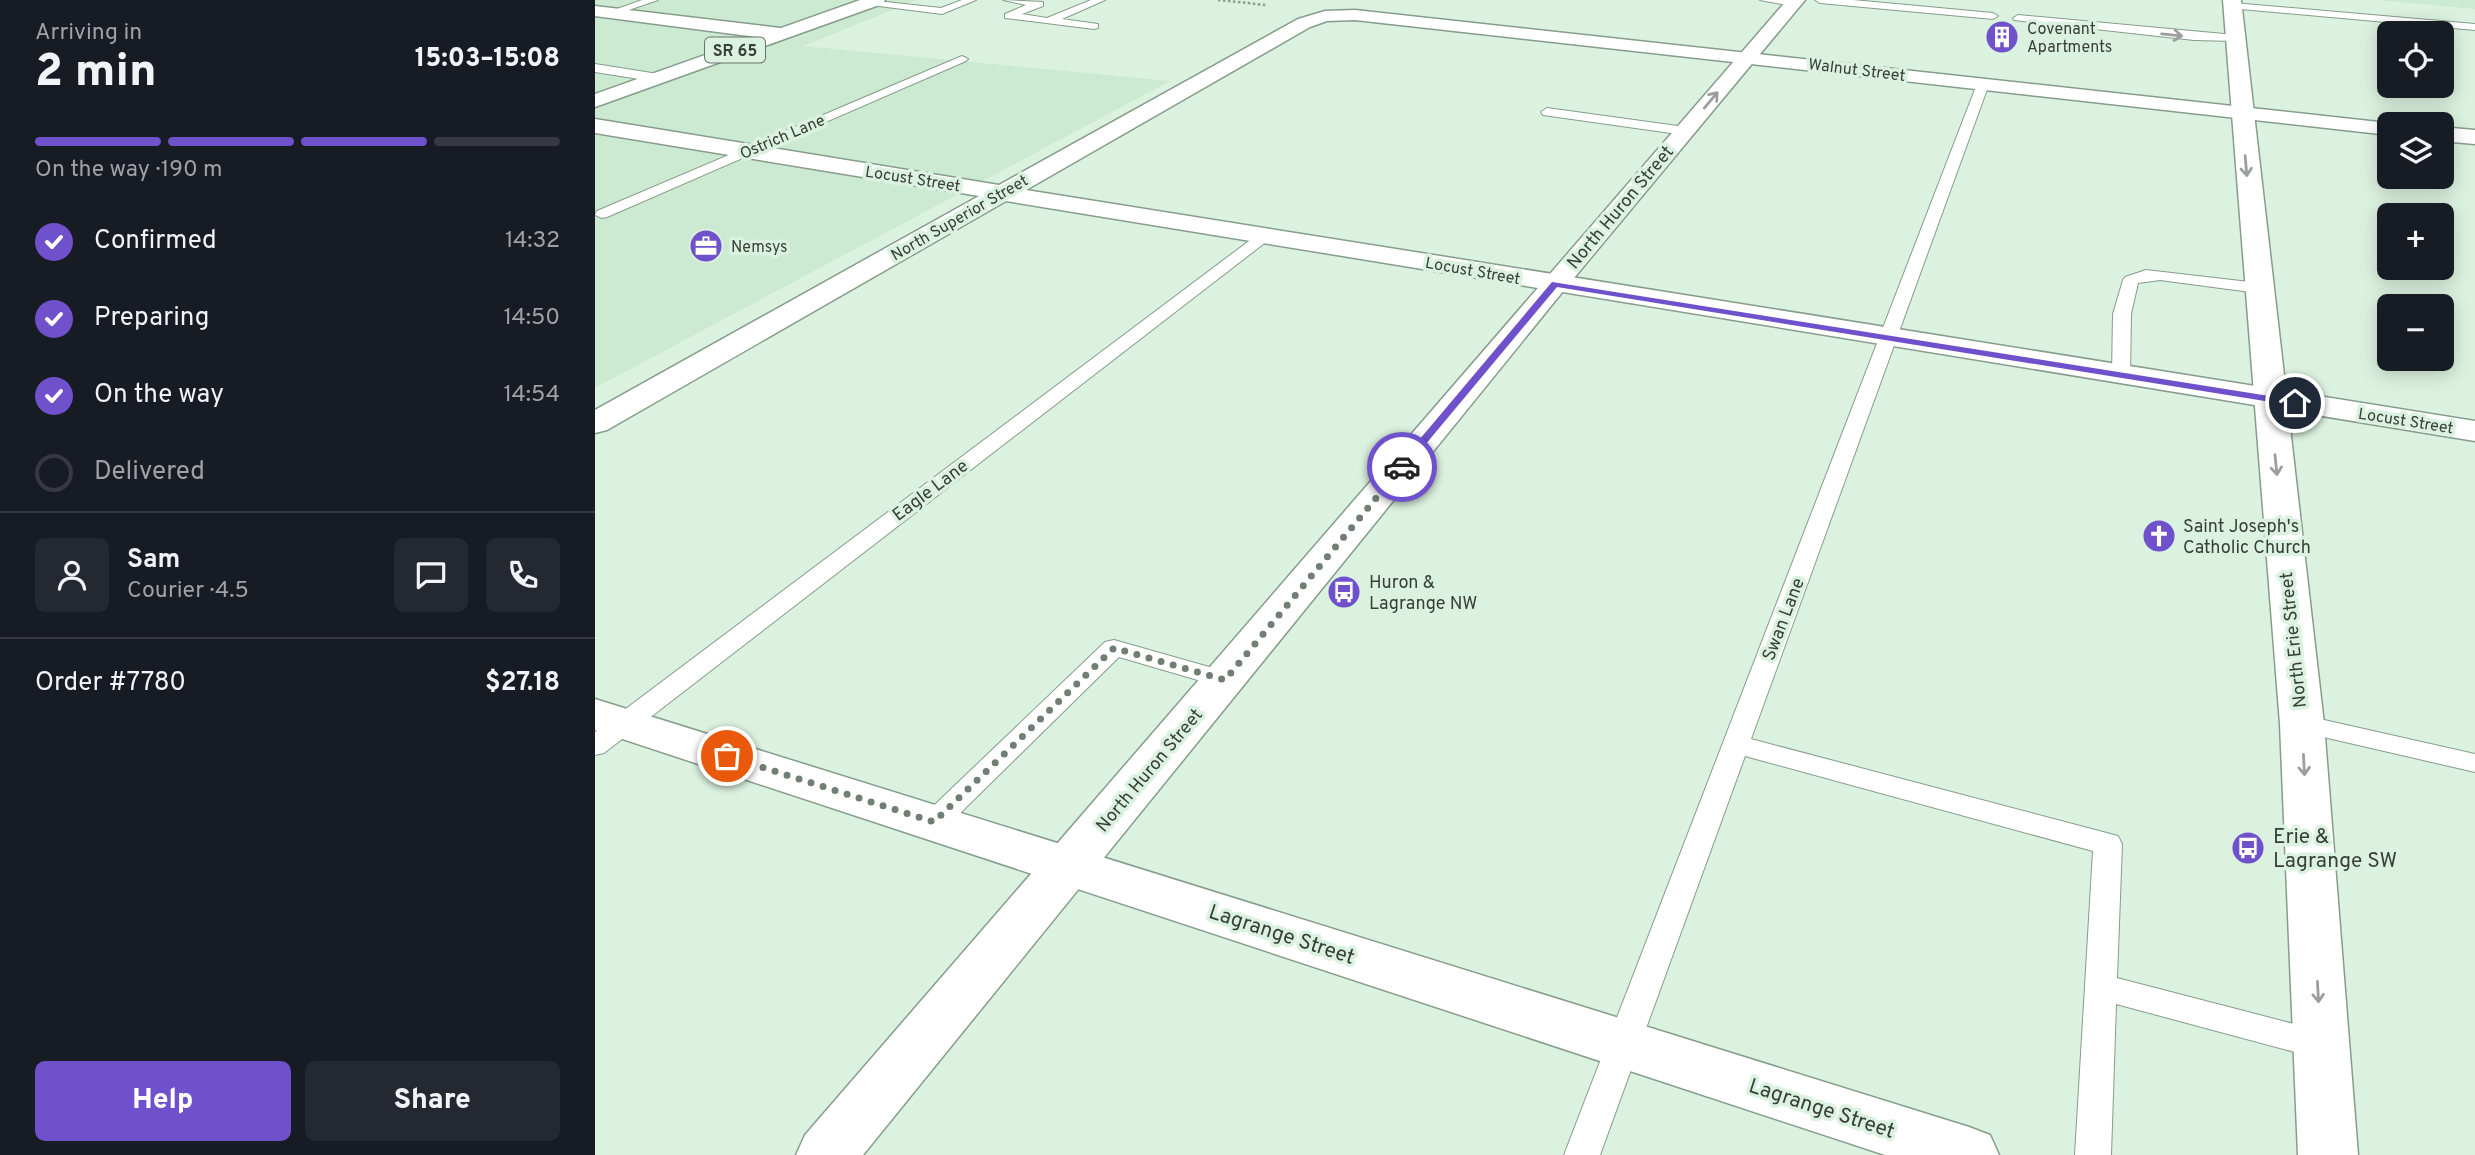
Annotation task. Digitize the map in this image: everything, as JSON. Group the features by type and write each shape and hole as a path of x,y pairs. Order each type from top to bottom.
{"street":[{"name":"SR 65","path":"595,101 873,1"},
{"name":"North Huron Street","path":"826,1155 1794,1"},
{"path":"603,12 780,34"},
{"name":"Walnut Street","path":"1325,16 1355,15 2377,127"},
{"name":"North Superior Street","path":"595,423 1304,23 1325,16"},
{"name":"North Erie Street","path":"2227,20 2241,112 2302,724 2328,1155"},
{"name":"Locust Street","path":"595,127 2475,431"},
{"path":"2454,135 2475,137"},
{"name":"Lagrange Street","path":"605,728 934,822 1969,1155"}],"lane":[{"path":"603,12 653,0"},
{"path":"873,1 942,11 971,0"},
{"path":"1008,0 1039,4 1009,16 1094,26"},
{"path":"1048,21 1100,0"},
{"path":"1794,1 1993,16"},
{"path":"2018,18 2148,30 2227,20 2475,27"},
{"name":"Ostrich Lane","path":"602,214 962,59"},
{"path":"595,68 658,78"},
{"path":"595,75 609,71"},
{"name":"Swan Lane","path":"1582,1155 1983,83"},
{"path":"1547,112 1685,131"},
{"name":"Eagle Lane","path":"605,728 1266,235"},
{"path":"2121,375 2122,314 2131,280 2145,275 2160,275 2258,288"},
{"path":"934,822 1114,648 1225,680"},
{"path":"2302,724 2475,763"},
{"path":"1736,744 2108,844 2093,1155"},
{"path":"2101,987 2322,1045"}],"shaded area":[{"path":"595,0 917,0 803,46 1170,81 595,388"},
{"path":"2376,0 2475,0 2475,9"}],"way so far":[{"path":"727,756 934,822 1114,648 1225,680 1402,467"}],"place":[{"name":"Covenant Apartments","path":"2002,37"},
{"name":"Nemsys","path":"706,246"},
{"name":"Saint Joseph's Catholic Church","path":"2159,536"},
{"name":"Huron & Lagrange NW","path":"1344,592"},
{"name":"Erie & Lagrange SW","path":"2248,848"}],"route":[{"path":"1402,467 1555,284 2295,403"}]}
